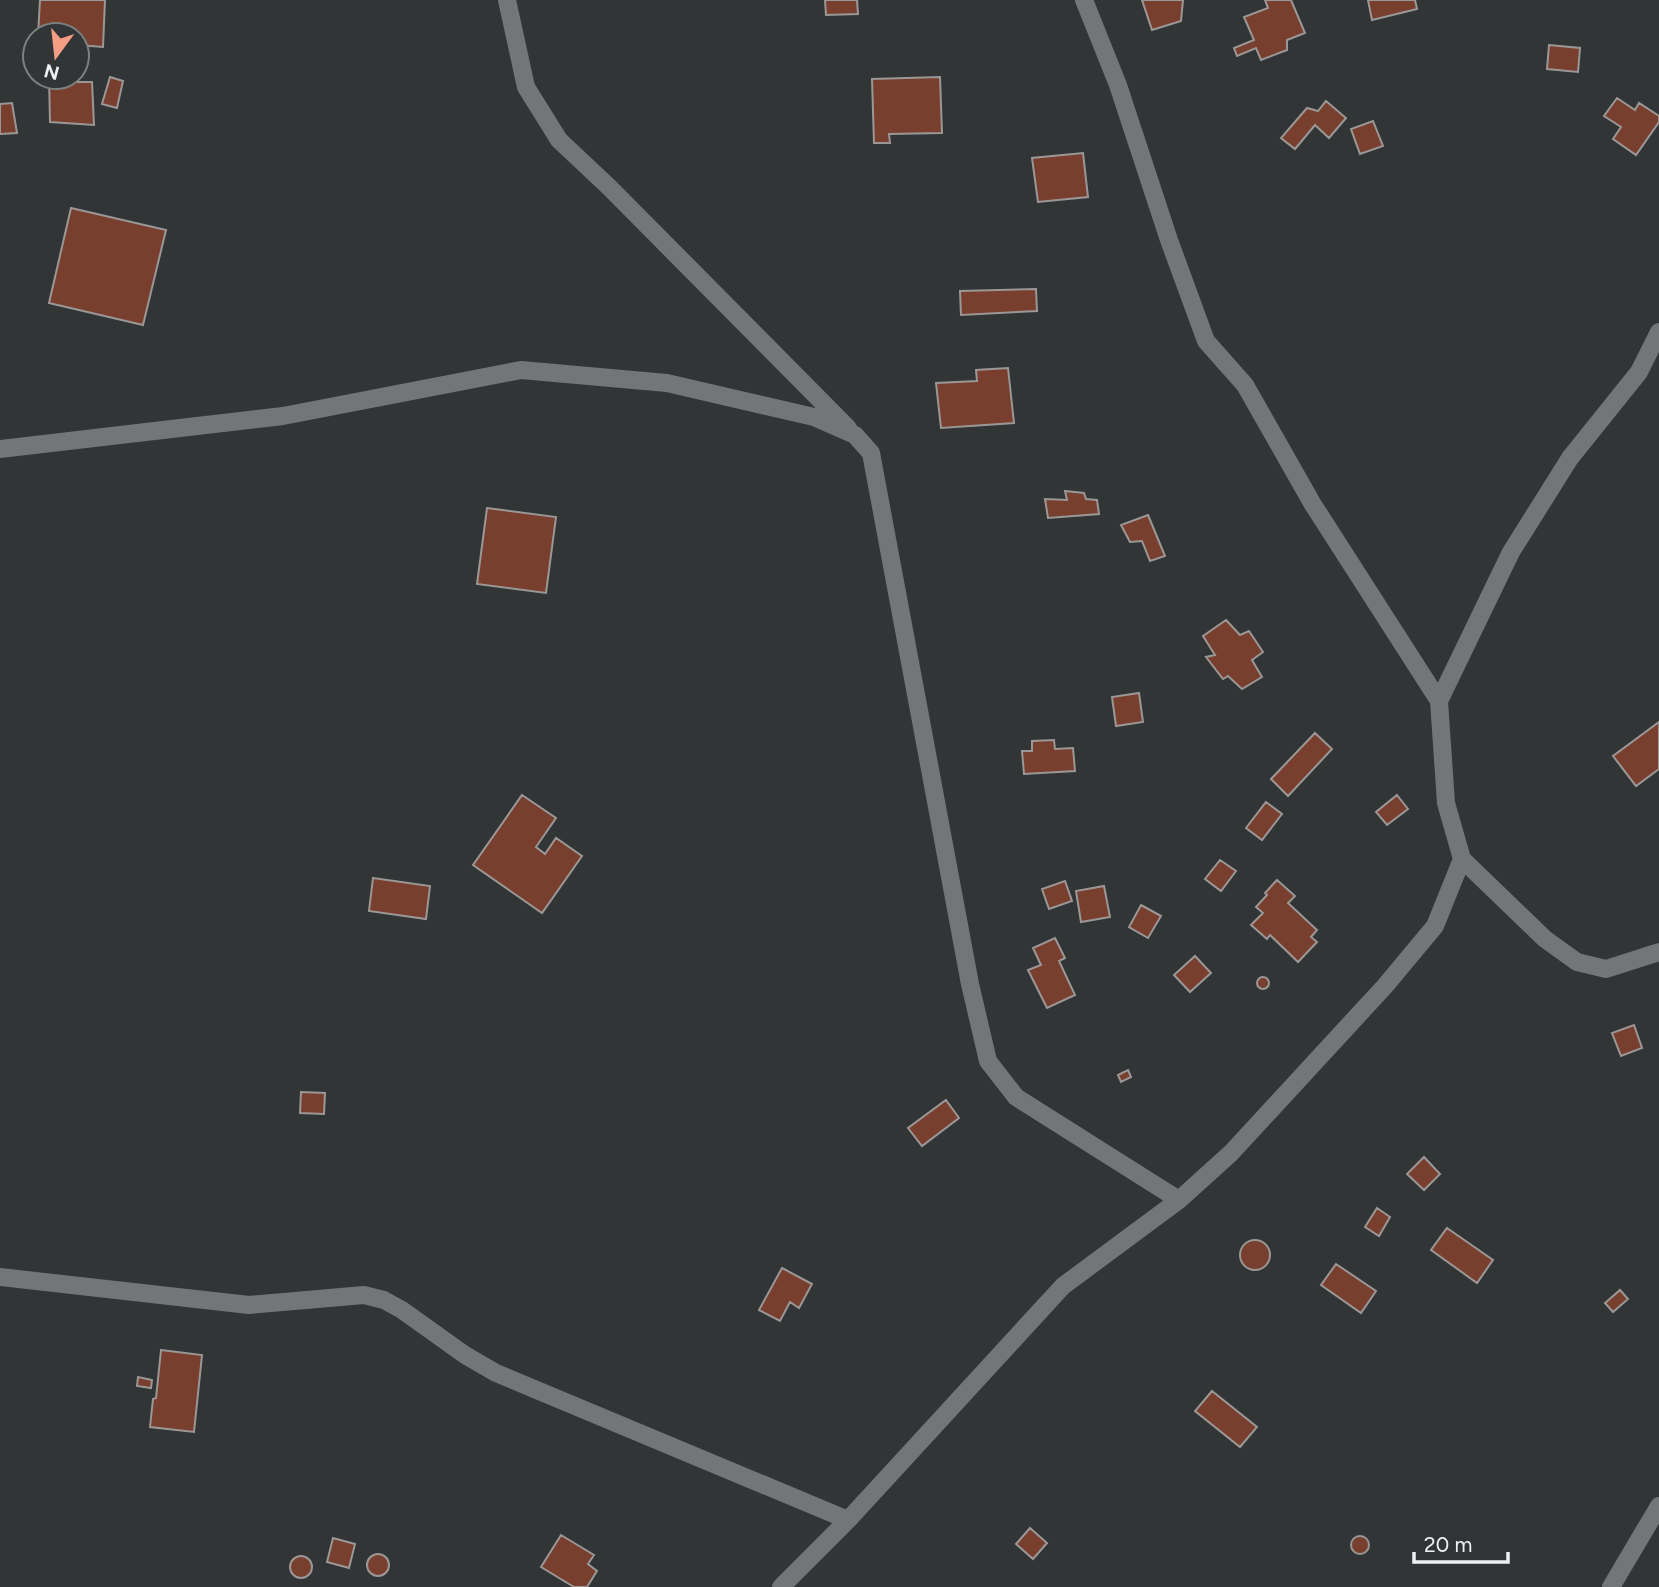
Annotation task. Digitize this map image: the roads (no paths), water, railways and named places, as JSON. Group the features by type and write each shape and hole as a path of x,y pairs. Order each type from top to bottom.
{"street":[{"path":"507,0 526,87 559,140 610,188 871,453 970,984 988,1061 1016,1097 1179,1200"},
{"path":"1084,0 1118,85 1169,240 1206,341 1245,386 1312,503 1439,701 1446,803 1462,859 1545,939 1577,961 1606,969 1659,951"},
{"path":"1439,701 1511,552 1570,458 1639,372 1659,332"},
{"path":"0,449 284,416 521,370 667,383 814,417 855,435"},
{"path":"781,1587 848,1520 1063,1286 1179,1200 1231,1153 1385,986 1435,926 1462,859"},
{"path":"0,1277 248,1305 364,1295 384,1300 496,1373 848,1520"},
{"path":"1611,1587 1659,1506"}]}
